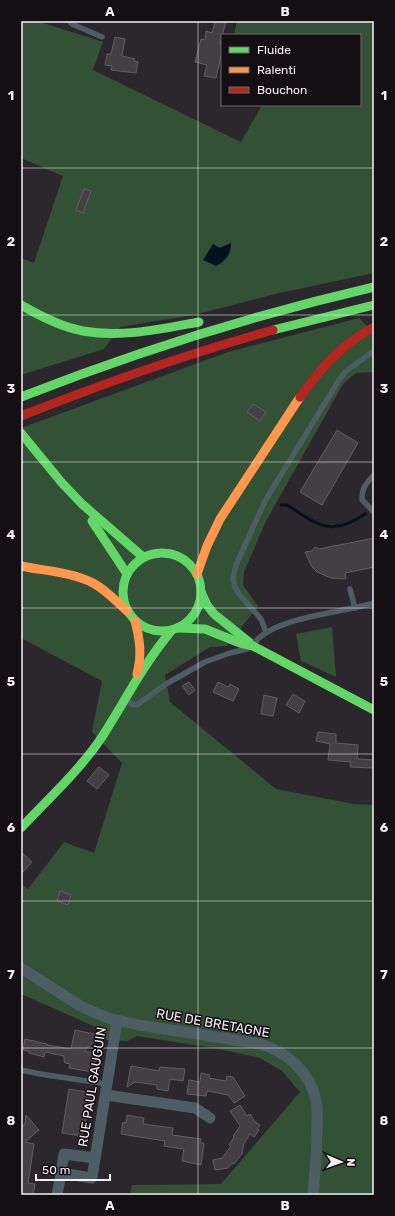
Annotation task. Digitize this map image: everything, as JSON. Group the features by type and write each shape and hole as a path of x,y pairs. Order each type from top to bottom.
{"main road":[{"path":"21,397 117,360 246,318 374,287"},
{"path":"21,305 45,318 66,326 83,331 110,334 140,332 209,320"},
{"path":"21,416 112,381 187,355 312,319 374,305"},
{"path":"222,318 230,316 246,318"},
{"path":"374,326 348,343 331,358 313,378 214,530 202,557 197,574 201,592 209,608 253,646 374,710"},
{"path":"21,433 62,483 82,504 142,558"},
{"path":"82,504 127,574"},
{"path":"127,611 122,591 127,574 135,563 142,558 158,553 175,555 184,560 197,574"},
{"path":"21,566 73,576 89,581 102,589 127,611 135,621 150,630 160,631 192,627 206,629 241,644 253,646"},
{"path":"21,828 77,768 101,738 136,680 166,637 174,629 187,622 195,613 198,607 201,592"},
{"path":"135,621 141,649 136,680"}],"street":[{"name":"RUE DE BRETAGNE","path":"21,968 91,1012 117,1021 260,1044 282,1053 298,1065 311,1086 316,1100 317,1137 313,1195"},
{"name":"RUE PAUL GAUGUIN","path":"61,1173 92,1178 117,1021"},
{"path":"106,1090 195,1108 210,1118"},
{"name":"RUE PAUL GAUGUIN","path":"57,1195 64,1154 95,1158"}],"lane":[{"path":"69,21 72,24 102,37"},
{"path":"266,632 261,619 239,594 235,587 233,579 236,565 265,501 339,380 346,371 374,351"},
{"path":"374,475 364,486 362,492 362,500 374,512"},
{"path":"350,589 355,608"},
{"path":"125,699 131,704 137,705 166,684 205,662 230,653 245,650 253,646 256,640 266,632 289,622 374,603"},
{"path":"21,1070 106,1090"}],"green space":[{"path":"21,21 37,21 103,42 93,70 241,142 261,106 361,106 361,34 234,34 237,21 374,21 374,273 275,294 194,315 120,327 104,349 21,375 21,258 34,263 63,176 21,158","holes":["231,243 230,251 225,260 219,248"]},
{"path":"359,318 374,333 374,372 356,373 343,384 266,521 244,572 243,585 258,606 227,646 210,647 165,675 170,702 276,789 354,804 374,805 374,1195 130,1195 132,1185 221,1184 300,1092 282,1071 260,1058 219,1049 137,1036 128,1041 105,1040 98,1028 21,994 21,884 28,889 64,842 94,853 122,763 92,732 102,681 21,638 21,428 228,352"},
{"path":"332,627 336,677 301,661 296,634"}],"water":[{"path":"231,243 229,254 220,264 216,266 203,260 213,244 220,248"}],"building":[{"path":"215,21 226,21 223,34 221,34 221,56 216,78 204,76 207,65 195,62 201,39 205,40 206,31 212,33"},
{"path":"115,37 125,39 122,56 135,59 134,61 138,62 136,73 111,70 112,66 105,65 107,54 111,54"},
{"path":"84,189 91,191 83,213 76,210"},
{"path":"253,404 266,412 260,421 247,412"},
{"path":"337,430 358,443 322,505 300,492"},
{"path":"374,538 374,567 345,573 346,579 331,578 317,572 312,567 305,552 312,551 315,547 319,549"},
{"path":"189,682 195,690 189,695 182,686"},
{"path":"218,682 229,687 230,684 239,689 233,701 213,692"},
{"path":"293,694 305,701 299,713 286,705"},
{"path":"264,695 277,698 273,716 261,714"},
{"path":"318,732 336,734 336,743 358,745 357,759 374,760 374,768 350,767 351,762 328,760 330,744 316,741"},
{"path":"99,767 109,775 97,789 87,781"},
{"path":"21,852 32,862 21,874"},
{"path":"60,891 71,895 68,905 57,901"},
{"path":"75,1030 94,1034 97,1039 84,1051 97,1053 93,1072 69,1068 70,1064 65,1063 64,1056 45,1052 44,1057 23,1050 25,1039 71,1049"},
{"path":"131,1066 159,1071 160,1067 185,1069 183,1081 170,1079 168,1091 157,1089 157,1085 135,1082 127,1087"},
{"path":"201,1073 210,1075 209,1078 226,1081 227,1076 233,1077 245,1096 234,1103 228,1095 207,1091 206,1096 187,1094 189,1080 200,1082"},
{"path":"69,1089 92,1093 82,1136 62,1133"},
{"path":"240,1105 247,1116 250,1114 255,1122 260,1125 257,1129 259,1130 254,1137 250,1134 244,1143 242,1154 234,1164 232,1163 228,1168 215,1170 213,1160 222,1158 231,1146 229,1145 234,1137 233,1136 240,1126 230,1111"},
{"path":"26,1115 39,1130 25,1142 34,1144 28,1183 35,1184 33,1195 21,1195 21,1127 25,1124"},
{"path":"127,1115 144,1118 143,1124 173,1128 172,1135 201,1139 200,1143 204,1143 201,1165 182,1161 184,1149 164,1146 165,1141 121,1134 123,1122 126,1123"}],"waterway":[{"path":"281,505 287,505 316,523 333,527 353,521 365,514"}],"traffic: fast":[{"path":"21,397 151,350 239,322 374,287"},
{"path":"21,305 59,324 83,331 98,333 112,334 141,332 199,322"},
{"path":"273,330 374,305"},
{"path":"21,433 62,483 82,504 143,557"},
{"path":"92,521 127,574"},
{"path":"154,553 170,553 184,559 195,570 201,584 201,592 201,600 195,614 184,625 170,631 154,631 140,625 129,614 123,600 123,584 129,570 140,559 154,553"},
{"path":"201,592 207,605 214,614 249,642"},
{"path":"177,628 205,629 240,643 253,646 374,710"},
{"path":"21,828 84,761 102,737 152,656 172,630"}],"traffic: slow":[{"path":"197,574 207,546 220,519 300,397"},
{"path":"21,566 67,574 85,579 102,589 127,611"},
{"path":"135,621 140,648 140,660 137,674"}],"traffic: jam":[{"path":"300,397 316,376 342,349 374,327"},
{"path":"21,416 146,370 273,330"}]}
